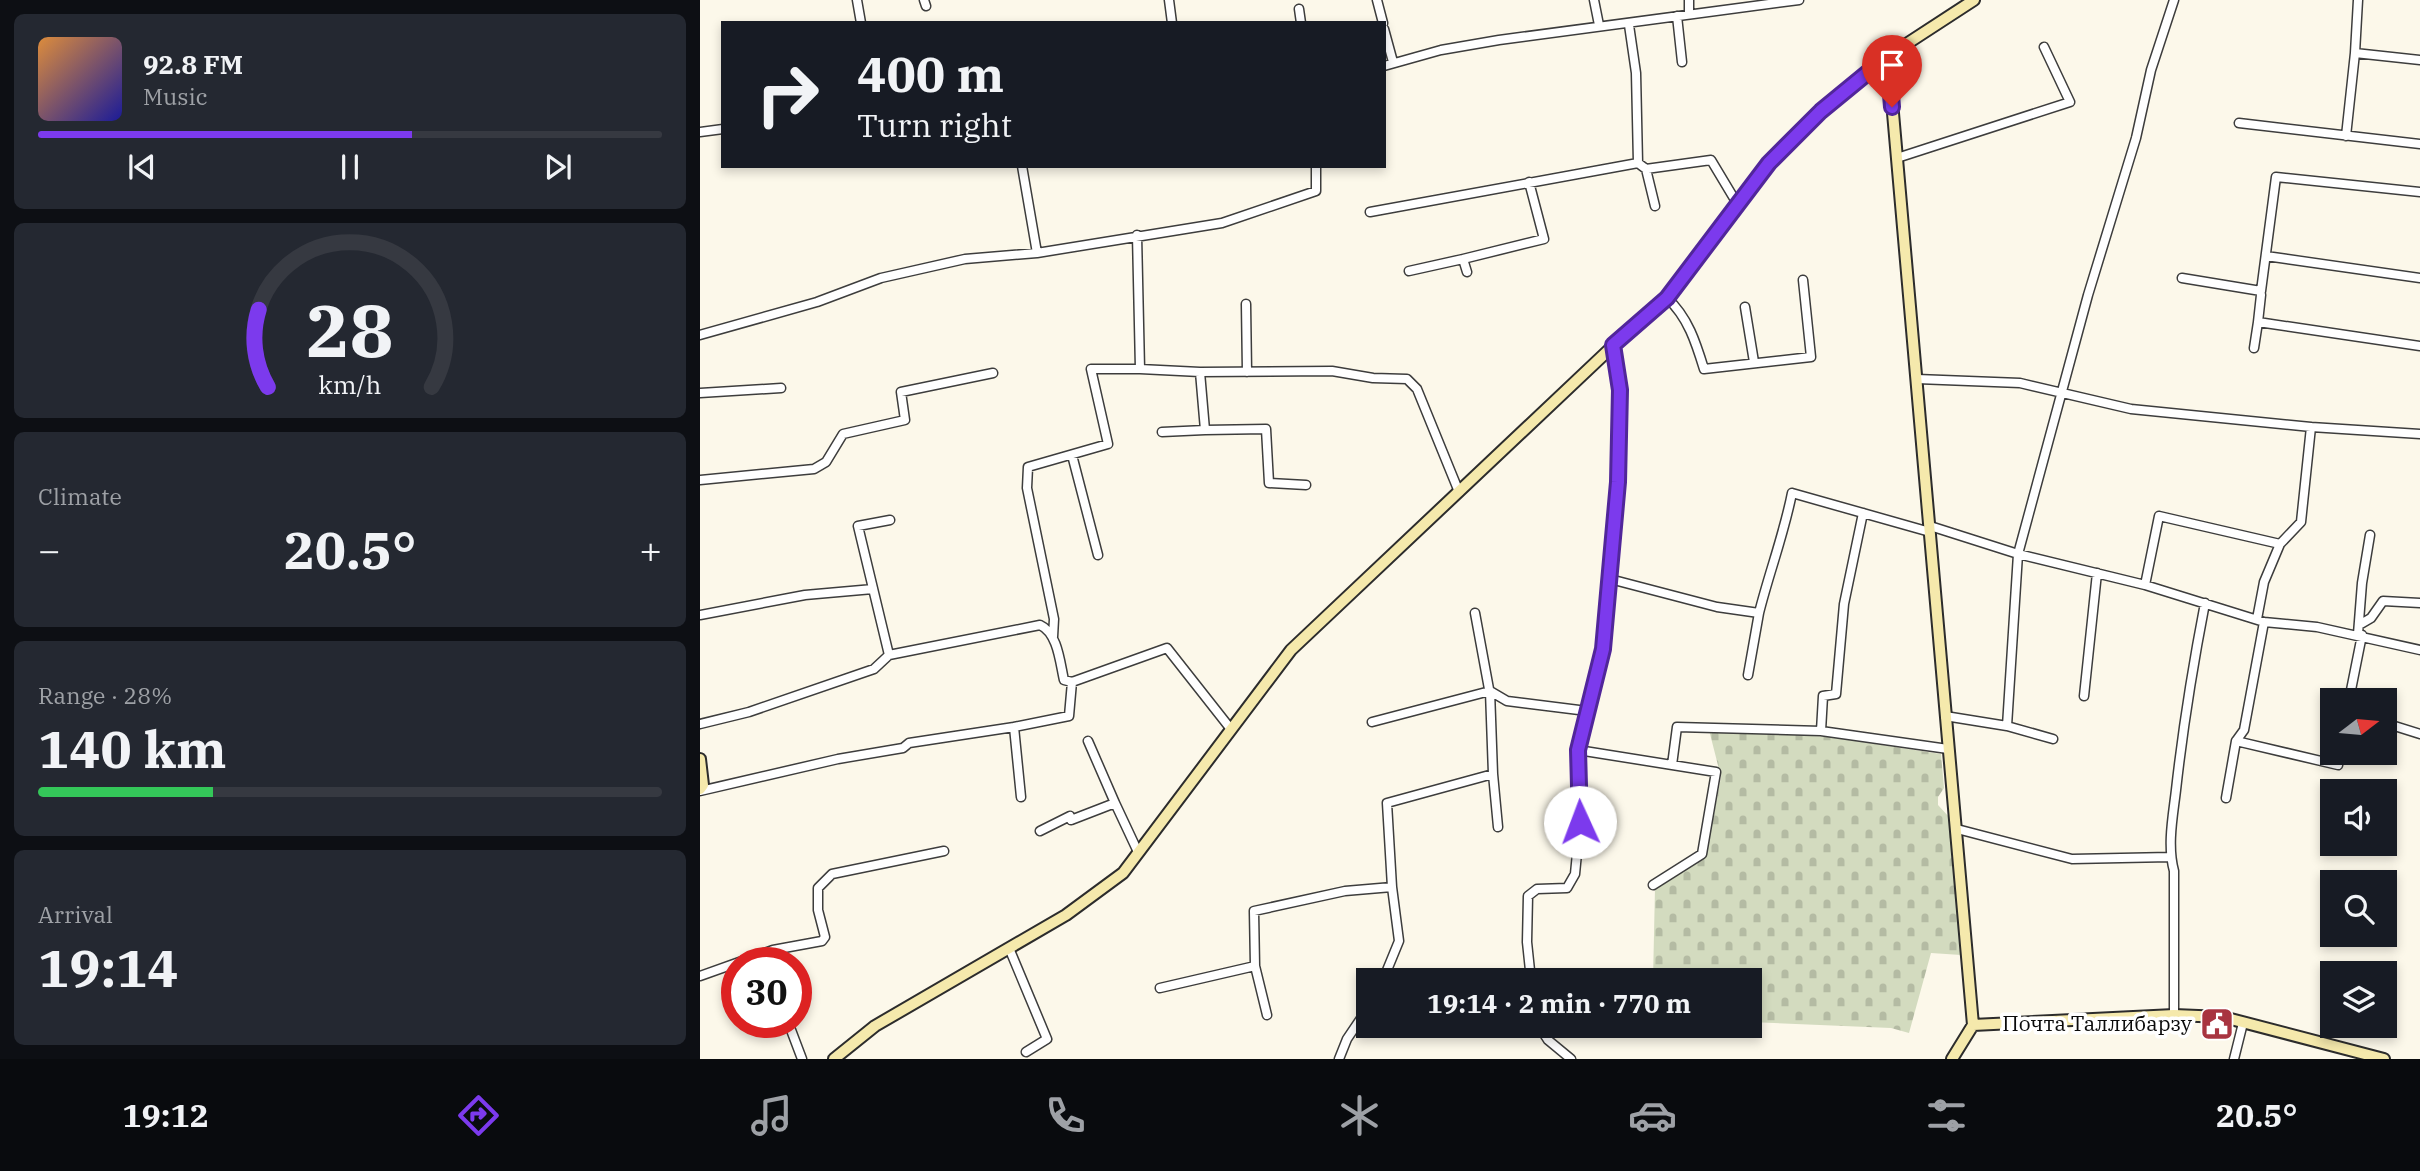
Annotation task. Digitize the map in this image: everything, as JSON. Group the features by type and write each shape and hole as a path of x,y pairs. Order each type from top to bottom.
{"main road":[{"path":"834,1059 848,1055 903,1008 1009,948 1098,892 1123,873 1291,650 1613,345 1667,298 1769,163 1821,111 1888,56 1974,0"},
{"path":"1888,56 1973,1026 1952,1059"},
{"path":"700,759 703,785 700,790"},
{"path":"1973,1026 2174,1015 2223,1017 2384,1059"}],"street":[{"path":"858,0 861,21"},
{"path":"1170,0 1172,21"},
{"path":"1377,0 1382,21"},
{"path":"1594,0 1599,25"},
{"path":"1689,0 1689,14"},
{"path":"1386,43 1389,64 1488,42 1799,0"},
{"path":"2007,726 2018,554 2061,394 2136,138 2151,70 2174,0"},
{"path":"2346,136 2358,0"},
{"path":"1298,9 1301,21"},
{"path":"1676,16 1682,62"},
{"path":"1629,25 1636,73 1638,163"},
{"path":"1897,158 2070,102 2045,47"},
{"path":"2355,53 2420,60"},
{"path":"2239,123 2420,144"},
{"path":"700,132 721,130"},
{"path":"1646,169 1711,160 1738,205"},
{"path":"1370,212 1638,163 1646,169 1654,206"},
{"path":"1022,168 1037,253"},
{"path":"700,335 817,302 881,278 965,259 1037,253 1222,223 1316,191 1315,168"},
{"path":"2182,278 2261,291 2276,177 2420,192"},
{"path":"1409,271 1544,239 1529,182"},
{"path":"1138,235 1140,369"},
{"path":"2266,256 2420,278"},
{"path":"1463,259 1467,272"},
{"path":"1667,298 1686,321 1704,369 1811,357 1803,280"},
{"path":"2254,348 2261,295"},
{"path":"1246,304 1247,372"},
{"path":"1745,307 1754,362"},
{"path":"2258,323 2420,346"},
{"path":"1530,968 1527,943 1528,896 1536,889 1567,888 1575,874 1580,822 1578,750 1603,649 1618,482 1620,390 1613,345"},
{"path":"1053,637 1054,618 1027,488 1028,467 1108,444 1091,369 1332,371 1373,378 1407,379 1417,389 1459,492"},
{"path":"1200,372 1205,430"},
{"path":"700,480 814,470 826,462 843,434 905,420 901,392 993,373"},
{"path":"1917,379 2020,383 2131,409 2311,427 2420,434"},
{"path":"700,393 781,388"},
{"path":"2225,798 2236,741 2244,730 2264,582 2280,544 2301,522 2311,427"},
{"path":"1162,432 1266,429 1269,483 1306,485"},
{"path":"1072,455 1098,555"},
{"path":"1748,675 1759,613 1777,546 1785,529 1792,493 2145,585 2260,620 2360,631 2420,650"},
{"path":"1821,731 1823,696 1836,694 1844,604 1863,513"},
{"path":"2145,585 2159,516 2280,544"},
{"path":"889,656 858,526 890,520"},
{"path":"2351,688 2370,535"},
{"path":"2084,696 2097,573"},
{"path":"1610,579 1717,607 1759,613"},
{"path":"700,615 806,595 873,589"},
{"path":"2360,631 2383,601 2420,603"},
{"path":"2174,1015 2174,871 2170,857 2185,707 2206,603"},
{"path":"1475,613 1489,690 1493,774 1499,827"},
{"path":"700,724 749,712 873,669 889,656 1040,625 1048,628 1053,637 1064,681 1072,682 1167,648 1230,728"},
{"path":"700,790 838,759 903,748 909,743 1069,716 1072,682"},
{"path":"1372,722 1489,690 1507,701 1587,711"},
{"path":"1945,716 2007,726 2053,739"},
{"path":"1014,727 1021,797"},
{"path":"1671,765 1676,727 1821,731 1948,748"},
{"path":"2398,727 2420,734"},
{"path":"1088,741 1138,852"},
{"path":"2236,741 2320,761"},
{"path":"1578,750 1716,772 1702,854 1653,885"},
{"path":"1389,968 1399,941 1392,887 1387,803 1493,774"},
{"path":"1040,831 1070,816 1072,820 1115,803"},
{"path":"1957,829 2072,859 2170,857"},
{"path":"700,976 773,950 822,941 825,937 818,910 818,888 832,874 944,851"},
{"path":"1267,1015 1255,966 1254,911 1345,891 1392,887"},
{"path":"1009,948 1046,1039 1026,1052"},
{"path":"1160,988 1255,966"},
{"path":"2234,1059 2243,1023"},
{"path":"1339,1059 1356,1026"},
{"path":"794,1038 802,1059"},
{"path":"1547,1038 1571,1059"}],"green space":[{"path":"1709,730 1829,737 1941,754 1944,788 1938,797 1938,805 1950,818 1961,955 1931,953 1909,1033 1891,1028 1762,1023 1762,968 1653,968 1655,888 1706,856 1721,777"}],"place":[{"name":"Почта Таллибарзу","path":"2217,1024"}],"route":[{"path":"1580,822 1578,750 1603,649 1618,482 1620,390 1613,345 1667,298 1769,163 1821,111 1888,56 1892,107"}]}
